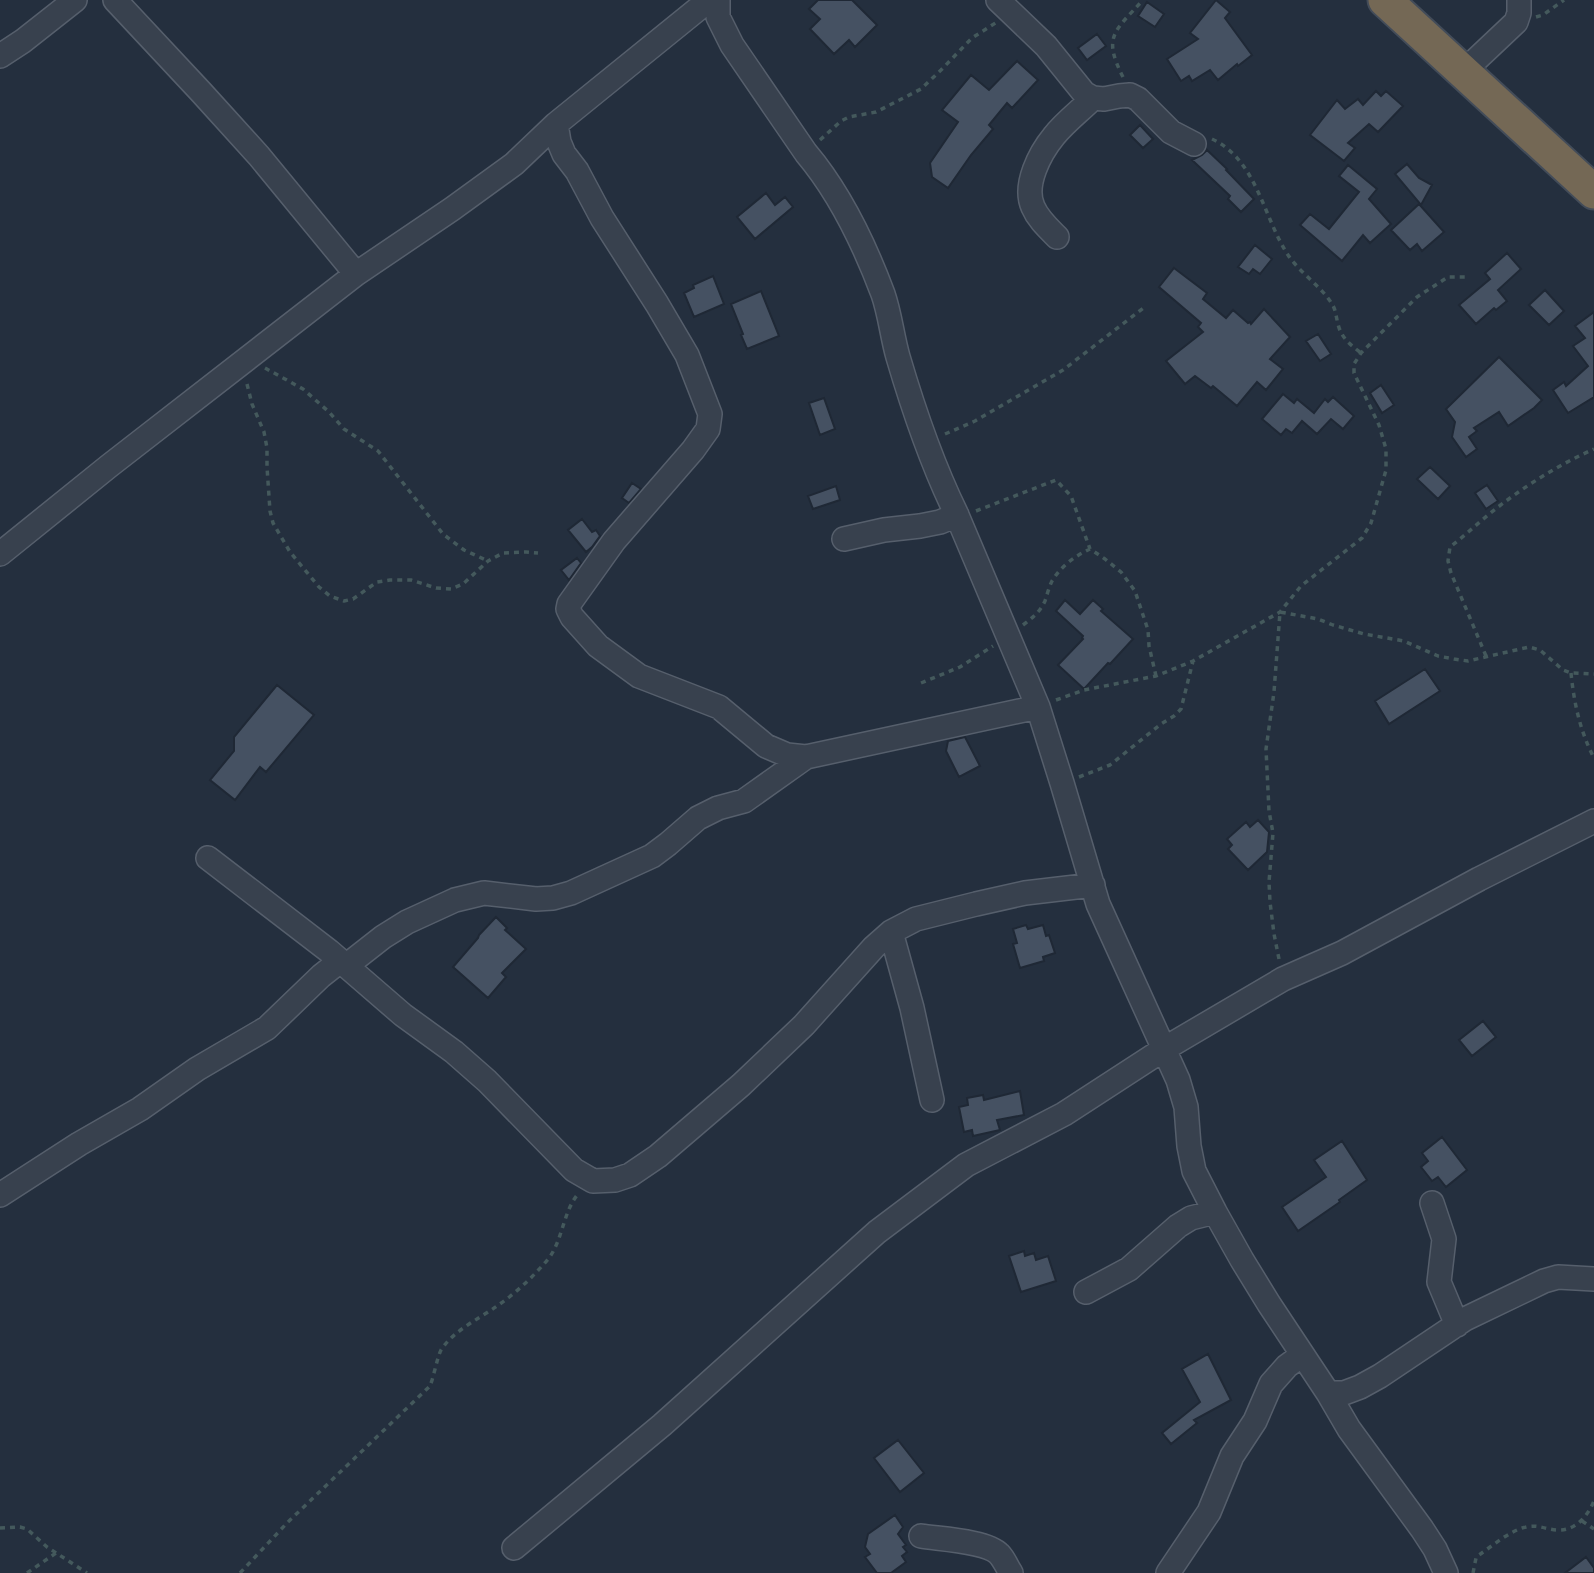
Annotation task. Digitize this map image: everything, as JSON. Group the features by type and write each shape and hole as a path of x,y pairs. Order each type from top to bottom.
{"highway":[{"path":"1385,0 1594,192"}],"street":[{"path":"0,56 75,0"},
{"path":"115,0 259,156 356,274"},
{"path":"0,554 356,274 514,163 556,124 710,1 732,45 818,168 854,228 883,296 898,356 942,484 1038,707 1098,904 1178,1080 1186,1107 1194,1171 1242,1260 1349,1429 1422,1529 1446,1573"},
{"path":"1004,6 1046,46 1084,93 1093,98 1130,96 1139,99 1171,132 1194,144"},
{"path":"1463,72 1503,37 1517,11"},
{"path":"1057,237 1031,204 1034,173 1055,135 1093,98"},
{"path":"556,124 564,154 578,172 602,218 687,355 710,414 708,429 694,450 614,541 569,604 572,617 598,646 639,676 719,707 766,746 787,755 806,757 1038,707"},
{"path":"844,539 940,522 957,514"},
{"path":"0,1195 79,1144 140,1110 197,1069 267,1028 321,976 407,922 455,900 484,893 536,899 571,893 652,856 698,818 718,808 744,801 806,757"},
{"path":"514,1548 662,1425 877,1232 966,1165 1064,1114 1164,1049 1283,979 1342,953 1479,878 1594,821"},
{"path":"208,858 343,963 403,1015 454,1052 487,1081 574,1170 593,1181 615,1180 631,1175 657,1156 759,1068 804,1025 874,947 891,932 916,919 976,904 1026,893 1093,885"},
{"path":"891,932 912,1008 932,1100"},
{"path":"1432,1203 1444,1239 1439,1282 1457,1325"},
{"path":"1086,1292 1129,1269 1191,1218 1216,1212"},
{"path":"1328,1393 1344,1393 1360,1387 1457,1325 1544,1281 1558,1277 1594,1279"},
{"path":"1168,1573 1209,1512 1232,1455 1255,1421 1271,1384 1287,1366 1302,1355"},
{"path":"921,1536 985,1545 1001,1555 1011,1573"}],"path":[{"path":"1130,96 1112,50 1112,40 1116,31 1143,0"},
{"path":"1517,11 1543,15 1564,0"},
{"path":"806,153 841,121 876,112 921,89 972,38 989,28 1004,6"},
{"path":"1194,144 1211,138 1221,142 1232,152 1251,178 1288,256 1329,299 1335,308 1342,335 1361,354"},
{"path":"1038,707 1084,690 1156,676 1193,661 1280,612 1301,586 1362,538 1371,523 1386,470 1386,449 1379,425 1354,373 1354,364 1416,297 1448,277 1469,277"},
{"path":"926,441 975,421 1063,370 1146,306"},
{"path":"488,561 464,550 443,534 377,451 344,429 303,389 247,359 246,380 267,448 273,523 290,552 330,596 344,601 353,600 377,582 390,580 411,580 451,589 463,584 488,561 503,554 538,553"},
{"path":"1486,656 1451,573 1448,561 1450,547 1489,514 1526,488 1567,462 1594,449"},
{"path":"957,514 977,511 1056,480 1071,496 1090,549 1121,572 1135,591 1148,630 1156,676"},
{"path":"921,683 960,667 1035,616 1043,605 1052,580 1063,566 1090,549"},
{"path":"1280,612 1318,619 1364,634 1404,641 1438,656 1468,661 1529,647 1540,650 1563,670 1594,674"},
{"path":"1280,612 1274,692 1266,749 1269,811 1273,833 1270,902 1283,979"},
{"path":"1062,783 1110,765 1174,716 1181,709 1193,661"},
{"path":"1572,673 1576,709 1586,743 1594,758"},
{"path":"240,1573 288,1522 430,1386 440,1351 450,1340 510,1297 540,1268 551,1254 572,1201 593,1181"},
{"path":"1473,1573 1479,1555 1518,1529 1537,1525 1559,1530 1571,1528 1582,1521 1594,1501"},
{"path":"1582,1521 1594,1529"},
{"path":"0,1528 27,1529 56,1553 87,1573"},
{"path":"27,1573 56,1553"}],"building":[{"path":"818,0 852,0 877,25 855,47 849,40 834,54 810,29 820,19 809,9"},
{"path":"1216,0 1230,12 1225,18 1252,55 1218,80 1210,70 1192,81 1189,76 1181,81 1167,59 1198,39 1190,33"},
{"path":"1147,2 1164,14 1155,27 1138,16"},
{"path":"1097,34 1106,46 1087,60 1078,48"},
{"path":"1017,61 1038,80 1012,108 1007,103 989,125 993,129 948,188 932,177 930,163 958,122 942,110 971,75 989,90"},
{"path":"1376,91 1381,96 1386,91 1403,106 1378,132 1369,124 1348,143 1355,148 1344,161 1310,135 1337,100 1345,109 1358,99 1363,105"},
{"path":"1140,125 1153,139 1143,148 1130,135"},
{"path":"1207,150 1254,199 1241,212 1228,199 1230,196 1192,160"},
{"path":"1407,164 1419,178 1432,185 1421,205 1395,174"},
{"path":"1348,165 1377,189 1369,199 1391,224 1370,243 1363,235 1342,261 1300,225 1310,214 1329,229 1359,192 1339,176"},
{"path":"766,193 775,205 785,197 793,207 755,239 737,217"},
{"path":"1419,204 1444,232 1422,251 1417,244 1410,250 1391,230"},
{"path":"1255,245 1272,259 1260,274 1253,269 1249,274 1238,267"},
{"path":"1507,253 1521,269 1498,290 1507,301 1496,310 1494,308 1476,324 1459,305 1490,279 1485,273"},
{"path":"1174,268 1207,293 1203,299 1226,318 1233,310 1251,324 1264,309 1290,337 1270,359 1283,369 1266,390 1257,382 1237,406 1213,386 1211,388 1195,376 1185,384 1166,361 1203,332 1198,327 1201,323 1159,287"},
{"path":"713,276 724,304 694,317 684,293 694,288 693,285"},
{"path":"1545,290 1564,311 1549,325 1529,305"},
{"path":"761,291 779,336 747,349 731,304"},
{"path":"1594,312 1594,397 1568,413 1553,390 1564,382 1566,386 1588,366 1573,346 1585,338 1575,326"},
{"path":"1318,334 1331,354 1320,361 1306,341"},
{"path":"1499,357 1542,400 1508,426 1499,412 1474,428 1477,431 1469,437 1477,449 1466,457 1452,437 1455,422 1446,409"},
{"path":"1381,385 1394,405 1382,413 1370,393"},
{"path":"1283,394 1294,403 1297,399 1314,413 1325,399 1328,402 1333,397 1354,416 1343,429 1331,419 1317,434 1302,421 1292,433 1286,429 1281,435 1262,419"},
{"path":"824,398 835,429 820,435 809,403"},
{"path":"1430,467 1450,486 1438,499 1417,479"},
{"path":"632,483 641,489 629,503 622,498"},
{"path":"1487,485 1498,501 1486,509 1475,493"},
{"path":"836,486 840,500 813,509 808,496"},
{"path":"582,519 592,532 596,530 600,536 586,552 568,530"},
{"path":"577,558 581,563 569,580 561,570"},
{"path":"1065,600 1080,614 1093,600 1103,609 1101,611 1133,639 1084,689 1058,665 1083,639 1056,611"},
{"path":"1425,669 1440,691 1389,724 1375,701"},
{"path":"277,685 314,715 266,772 260,767 235,800 210,780 234,751 234,737"},
{"path":"965,737 980,766 959,777 946,751 948,741"},
{"path":"1258,820 1269,832 1267,852 1248,870 1228,849 1232,845 1227,839 1246,822 1250,827"},
{"path":"496,917 507,928 505,930 526,949 502,973 506,977 488,998 453,967"},
{"path":"1026,925 1028,929 1043,925 1055,953 1043,957 1044,961 1020,968 1013,944 1017,943 1013,929"},
{"path":"1483,1021 1496,1037 1472,1056 1459,1040"},
{"path":"1020,1091 1024,1115 997,1120 1000,1130 973,1136 972,1130 964,1132 959,1107 968,1105 967,1098 983,1095 984,1100"},
{"path":"1442,1137 1467,1170 1446,1187 1438,1177 1432,1181 1421,1167 1428,1161 1422,1153"},
{"path":"1342,1141 1367,1180 1298,1231 1282,1207 1326,1177 1314,1160"},
{"path":"1024,1251 1025,1256 1034,1253 1036,1260 1048,1256 1056,1281 1021,1292 1009,1256"},
{"path":"1208,1354 1231,1400 1194,1420 1197,1423 1171,1444 1162,1433 1200,1402 1182,1369"},
{"path":"898,1440 924,1473 900,1492 874,1458"},
{"path":"895,1515 903,1527 898,1534 906,1545 903,1547 907,1552 902,1556 906,1562 891,1573 877,1573 865,1557 870,1554 865,1547 868,1534"},
{"path":"1586,1557 1594,1568 1594,1573 1565,1573"}]}
